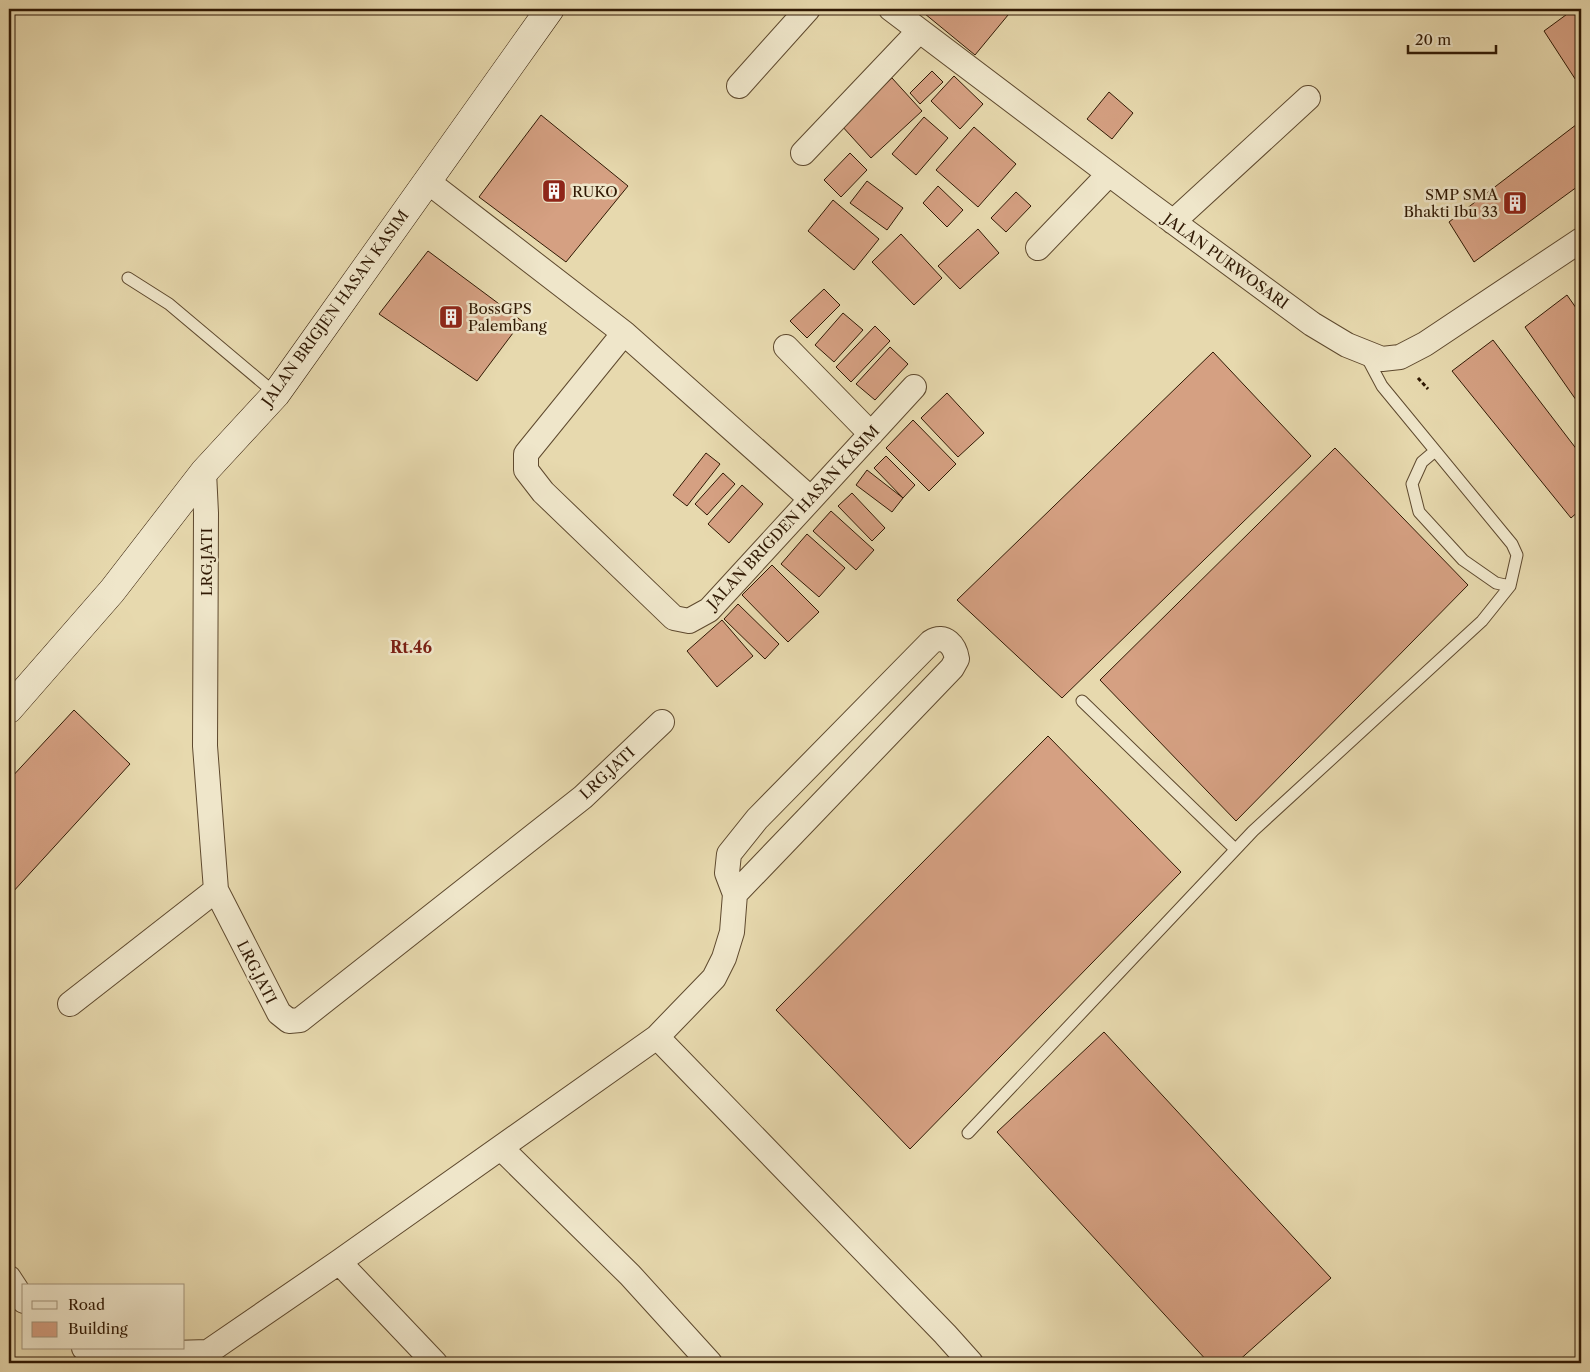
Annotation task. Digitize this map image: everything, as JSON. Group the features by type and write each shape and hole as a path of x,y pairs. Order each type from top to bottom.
{"street":[{"name":"JALAN BRIGJEN HASAN KASIM","path":"9,709 112,590 204,472 276,394 550,9"},
{"path":"739,86 808,9"},
{"name":"JALAN PURWOSARI","path":"891,9 1173,222 1312,324 1347,345 1382,358 1400,357 1425,344 1581,240"},
{"path":"804,153 919,31"},
{"path":"1173,222 1308,98"},
{"path":"1038,248 1109,174"},
{"path":"427,181 624,333 811,499"},
{"name":"JALAN BRIGDEN HASAN KASIM","path":"624,333 526,454 526,470 543,492 674,618 689,621 709,610 914,387"},
{"path":"786,347 877,427"},
{"name":"LRG.JATI","path":"204,472 206,513 205,746 216,890 279,1013 289,1021 300,1020 583,797 662,722"},
{"path":"88,1350 102,1356 211,1358 339,1262 657,1037 714,978 724,958 732,932 735,894 727,873 729,854 757,819 931,642 936,639 944,639 950,643 956,651 957,659 952,668 735,894"},
{"path":"810,765 834,790"},
{"path":"70,1004 216,890"},
{"path":"657,1037 971,1363"},
{"path":"500,1148 630,1275 710,1363"},
{"path":"339,1262 435,1363"},
{"path":"9,1278 22,1298"}],"lane":[{"path":"128,278 170,304 276,394"},
{"path":"968,1133 1252,831 1482,621 1510,586 1517,555 1512,544 1382,386 1362,351"},
{"path":"1435,450 1422,462 1412,484 1419,512 1463,560 1496,583 1510,586"},
{"path":"1082,701 1235,850"}],"building":[{"path":"919,9 1013,9 975,55"},
{"path":"1574,9 1581,9 1581,88 1544,31"},
{"path":"932,71 943,82 920,104 910,93"},
{"path":"954,76 983,104 960,129 931,101"},
{"path":"892,78 922,111 871,158 841,125"},
{"path":"1109,92 1133,113 1112,139 1087,119"},
{"name":"RUKO","path":"541,115 628,186 566,262 479,197"},
{"path":"924,117 948,138 916,175 892,154"},
{"name":"SMP SMA Bhakti Ibu 33","path":"1581,121 1581,184 1474,262 1449,222"},
{"path":"974,127 1016,164 978,207 936,170"},
{"path":"850,153 867,170 841,197 824,180"},
{"path":"867,181 903,208 887,230 850,203"},
{"path":"938,186 963,210 947,227 923,203"},
{"path":"1016,192 1031,206 1006,232 991,218"},
{"path":"833,200 879,239 854,270 808,231"},
{"path":"978,229 999,253 960,289 938,266"},
{"path":"901,234 942,278 914,305 872,262"},
{"name":"BossGPS Palembang","path":"428,251 522,321 477,381 379,314"},
{"path":"824,289 840,305 807,338 790,321"},
{"path":"1567,295 1581,315 1581,407 1525,327"},
{"path":"843,313 863,330 834,362 815,345"},
{"path":"875,326 890,341 851,382 836,367"},
{"path":"1493,340 1581,455 1581,509 1571,518 1452,371"},
{"path":"890,347 908,364 875,400 856,384"},
{"path":"1213,352 1311,456 1062,698 957,600"},
{"path":"947,393 984,433 958,457 921,418"},
{"path":"913,420 956,464 929,491 886,448"},
{"path":"1335,448 1468,585 1236,821 1100,680"},
{"path":"706,453 720,464 687,506 673,495"},
{"path":"886,456 915,485 903,498 874,468"},
{"path":"867,470 903,498 892,512 856,485"},
{"path":"723,473 735,484 707,515 695,504"},
{"path":"742,485 763,504 729,543 708,524"},
{"path":"852,493 885,528 872,541 838,506"},
{"path":"831,511 874,550 856,570 813,531"},
{"path":"807,534 845,568 819,597 781,564"},
{"path":"772,565 819,612 788,642 742,595"},
{"path":"738,604 779,644 765,659 724,619"},
{"path":"722,620 753,656 717,687 687,651"},
{"path":"74,710 130,764 11,894 9,892 9,780"},
{"path":"1048,736 1181,872 910,1149 776,1010"},
{"path":"1104,1032 1331,1278 1236,1363 1209,1363 997,1132"}],"place":[{"name":"RUKO","path":"554,191"},
{"name":"SMP SMA Bhakti Ibu 33","path":"1515,203"},
{"name":"BossGPS Palembang","path":"451,317"}],"district":[{"name":"Rt.46","path":"411,647"}]}
